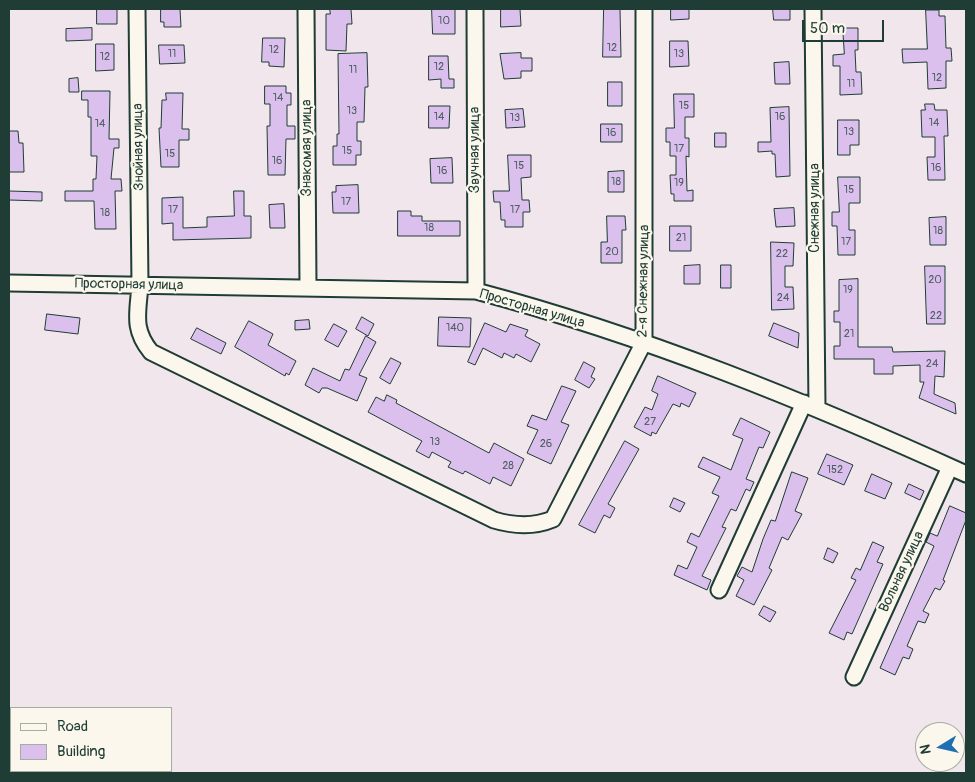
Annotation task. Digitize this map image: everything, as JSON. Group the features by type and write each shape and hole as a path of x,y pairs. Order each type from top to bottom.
{"street":[{"name":"Знойная улица","path":"137,9 140,285 137,323 140,339 151,352 494,520 510,525"},
{"name":"Знакомая улица","path":"306,9 308,287"},
{"name":"Звучная улица","path":"474,9 476,291"},
{"name":"2-я Снежная улица","path":"510,525 542,524 552,518 644,342 644,9"},
{"name":"Снежная улица","path":"719,590 810,405 813,9"},
{"name":"Просторная улица","path":"9,283 476,291 526,304 644,342 810,405 966,474"},
{"name":"Вольная улица","path":"854,677 950,467"}],"building":[{"path":"97,9 117,9 117,24 97,24"},
{"path":"161,9 180,9 181,27 164,27 164,22 161,22"},
{"path":"330,9 351,9 352,24 347,24 346,51 326,50 326,14 330,14"},
{"path":"432,9 455,9 455,34 433,34"},
{"path":"501,9 520,9 521,26 501,27"},
{"path":"604,9 620,9 621,57 603,57"},
{"path":"671,9 689,9 689,19 671,20"},
{"path":"773,9 790,9 790,20 774,20"},
{"path":"926,10 939,10 939,16 945,16 946,48 951,48 952,61 946,61 946,88 928,89 927,62 903,63 902,49 927,49"},
{"path":"92,28 92,40 66,41 66,29"},
{"path":"843,28 858,28 858,50 855,50 856,72 861,72 862,94 840,95 840,66 833,66 833,55 844,54"},
{"path":"263,38 285,38 284,67 269,66 269,62 262,62"},
{"path":"670,41 688,41 689,66 670,67"},
{"path":"96,44 114,44 114,70 96,71"},
{"path":"159,45 184,45 185,63 160,64"},
{"path":"367,53 368,87 365,87 364,122 357,122 357,141 361,141 361,155 356,155 356,165 333,165 333,146 337,146 337,134 339,134 338,54"},
{"path":"521,53 521,58 532,58 532,71 521,71 521,78 504,79 500,54"},
{"path":"429,56 448,56 449,79 454,79 454,88 441,88 441,79 429,80"},
{"path":"789,62 790,84 775,84 774,63"},
{"path":"78,78 79,92 69,92 69,79"},
{"path":"608,82 622,82 622,106 608,106"},
{"path":"265,86 286,86 286,93 291,93 291,105 287,105 287,126 295,126 295,139 286,139 285,175 268,175 267,126 270,126 270,104 265,104"},
{"path":"82,91 110,91 109,139 119,139 119,148 114,148 111,179 121,179 122,191 115,191 116,229 95,229 94,201 65,201 65,191 93,191 93,179 96,179 97,156 91,156 91,117 88,117 88,100 82,100"},
{"path":"166,93 183,93 182,129 189,129 189,140 179,140 179,167 161,167 159,128 161,128 162,100 166,100"},
{"path":"674,94 694,94 694,117 685,117 685,138 689,138 689,157 686,156 687,191 693,190 693,201 674,201 674,194 671,194 670,175 676,175 676,156 670,156 670,142 666,142 666,128 674,128"},
{"path":"925,104 934,104 935,110 947,110 948,136 944,136 945,180 928,180 927,157 935,157 935,137 922,137 921,110 925,110"},
{"path":"429,106 450,106 449,128 429,128"},
{"path":"789,107 790,176 776,177 775,154 772,154 772,151 758,152 758,142 771,142 770,108"},
{"path":"523,109 525,127 506,128 505,110"},
{"path":"838,120 859,120 859,145 850,145 850,155 838,155"},
{"path":"601,124 622,124 622,142 601,142"},
{"path":"9,131 18,131 19,143 23,143 24,172 9,172"},
{"path":"715,133 726,133 726,147 715,147"},
{"path":"508,155 531,155 531,177 521,178 522,200 529,200 530,212 523,212 523,227 505,227 505,220 501,220 500,202 494,202 493,191 509,191"},
{"path":"452,158 453,183 431,183 430,159"},
{"path":"624,171 624,192 608,192 608,172"},
{"path":"838,177 860,177 860,203 849,203 849,230 855,230 855,255 838,255 837,226 832,226 832,212 839,212"},
{"path":"358,185 359,213 333,213 332,192 336,192 336,186"},
{"path":"9,191 42,192 42,201 9,200"},
{"path":"234,191 244,191 244,216 251,216 251,238 173,240 173,223 162,224 162,198 183,197 183,228 207,227 207,217 234,216"},
{"path":"284,204 285,228 270,228 269,205"},
{"path":"794,208 795,226 776,227 774,209"},
{"path":"398,211 411,211 411,216 422,216 422,221 460,221 460,236 398,236"},
{"path":"607,216 625,216 626,230 622,230 622,263 601,263 601,242 607,242"},
{"path":"946,217 946,245 930,245 929,218"},
{"path":"670,226 691,226 691,251 670,251"},
{"path":"771,242 794,243 793,266 785,266 785,287 793,287 794,309 772,310"},
{"path":"700,265 700,284 684,284 684,266"},
{"path":"721,265 731,265 731,288 721,288"},
{"path":"925,266 945,266 945,324 927,324"},
{"path":"858,279 858,347 892,347 893,352 945,351 944,377 935,376 934,394 955,403 956,414 919,398 924,382 920,382 920,365 893,366 893,374 874,374 874,359 834,359 834,346 840,346 840,322 834,322 834,311 839,311 839,280"},
{"path":"47,314 80,318 78,334 45,330"},
{"path":"362,317 374,324 368,336 356,329"},
{"path":"439,317 471,318 470,347 438,346"},
{"path":"309,320 310,329 295,330 295,321"},
{"path":"249,321 273,334 268,345 296,361 289,375 286,373 285,376 235,347"},
{"path":"485,323 506,332 510,324 528,330 525,336 540,344 531,362 516,354 514,358 504,353 502,358 483,348 475,365 468,362"},
{"path":"774,323 799,333 798,348 769,336"},
{"path":"334,324 347,331 338,347 325,340"},
{"path":"197,328 226,343 221,354 191,339"},
{"path":"366,336 376,342 359,375 367,378 357,401 327,388 322,388 319,393 305,385 313,368 340,381 345,369 349,370"},
{"path":"391,358 401,363 390,384 380,378"},
{"path":"584,362 595,368 591,377 595,379 589,388 575,380"},
{"path":"658,376 696,393 689,407 681,403 680,407 673,404 656,434 652,432 651,436 634,427 645,407 652,410 658,394 652,391"},
{"path":"562,386 576,391 561,422 569,425 551,464 527,453 538,430 527,426 532,415 546,420"},
{"path":"387,395 397,400 396,403 489,453 494,443 524,459 511,486 493,477 490,484 465,471 463,474 448,467 451,462 432,452 429,458 416,451 422,441 368,412 376,397 384,401"},
{"path":"741,418 770,432 763,448 759,447 746,479 754,482 750,491 746,489 736,511 731,509 722,527 726,528 702,576 711,580 707,590 674,575 678,565 687,569 697,547 687,542 691,533 699,537 719,496 712,493 720,477 698,467 703,457 731,470 743,439 733,435"},
{"path":"625,441 639,449 608,504 615,508 610,518 604,515 595,533 579,525"},
{"path":"827,454 853,465 844,485 818,474"},
{"path":"792,472 808,478 795,511 802,514 788,540 782,537 769,568 772,570 754,605 736,596 744,580 737,576 742,567 752,572 771,520 775,521"},
{"path":"872,474 892,483 885,499 865,491"},
{"path":"909,484 924,491 920,500 905,493"},
{"path":"674,498 685,503 680,512 670,507"},
{"path":"950,506 966,513 966,520 943,580 945,581 940,590 935,588 923,611 929,614 925,623 918,621 907,646 913,649 909,659 903,657 895,675 880,668 934,546 926,542 930,533 937,536"},
{"path":"873,542 884,547 877,562 883,564 852,634 847,632 844,640 829,633 856,580 851,578 856,568 860,570"},
{"path":"828,548 838,553 833,563 824,559"},
{"path":"764,606 776,612 770,622 759,615"}]}
